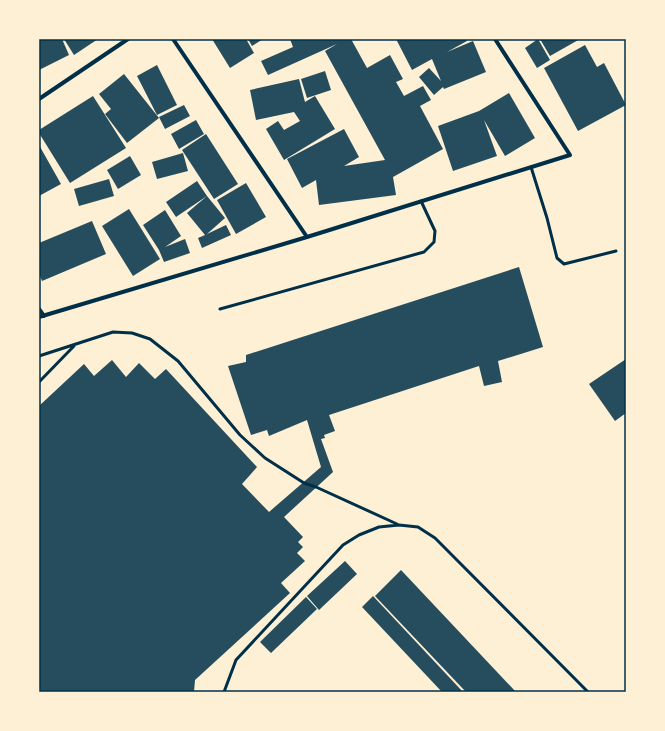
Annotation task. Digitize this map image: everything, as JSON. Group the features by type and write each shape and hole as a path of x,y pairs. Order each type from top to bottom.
{"street":[{"path":"39,98 128,39"},
{"path":"173,39 307,237"},
{"path":"39,309 41,317 307,237 570,155 495,39"}],"lane":[{"path":"531,167 547,218 557,258 560,261 564,264 616,251"},
{"path":"220,309 424,252 434,242 435,231 421,201"},
{"path":"39,356 114,332 132,332 150,339 178,361 240,435 266,458 304,483 399,525"},
{"path":"39,382 75,345"},
{"path":"224,692 236,660 343,545 359,535 380,527 399,525 418,527 435,538 588,692"}],"building":[{"path":"39,39 62,39 69,55 39,70"},
{"path":"64,39 98,39 74,55"},
{"path":"212,39 246,39 254,53 230,68"},
{"path":"248,39 263,39 252,46"},
{"path":"290,39 351,39 367,68 390,55 403,79 396,82 404,96 423,86 431,100 420,106 443,149 393,177 396,195 319,205 316,180 302,188 287,159 344,129 359,157 344,166 385,160 325,51 337,44 268,75 261,61 293,47"},
{"path":"396,39 466,39 467,41 447,52 473,41 486,72 444,89 443,87 434,95 419,77 429,68 441,81 432,59 412,70"},
{"path":"538,39 550,60 537,68 525,48"},
{"path":"540,39 580,39 550,56"},
{"path":"585,45 597,67 604,63 626,105 578,131 544,68"},
{"path":"157,65 177,105 157,115 137,76"},
{"path":"325,71 331,90 307,98 301,79"},
{"path":"124,74 159,118 127,143 105,114 111,109 99,94"},
{"path":"299,79 305,102 315,96 335,129 284,160 266,129 278,121 284,130 300,121 294,112 256,120 250,90"},
{"path":"509,93 535,138 505,156 484,120 497,156 453,171 438,126 479,111"},
{"path":"93,96 126,148 70,183 39,133 39,130"},
{"path":"184,105 190,116 165,129 159,117"},
{"path":"196,120 204,134 179,149 171,134"},
{"path":"206,134 238,184 214,199 182,150"},
{"path":"39,145 61,184 39,196"},
{"path":"183,153 188,171 157,179 152,162"},
{"path":"130,156 141,175 118,189 107,170"},
{"path":"109,179 114,196 79,206 74,189"},
{"path":"197,181 207,196 176,217 166,202"},
{"path":"246,183 266,217 236,234 217,200"},
{"path":"207,196 225,218 207,234 226,225 231,235 202,248 198,238 205,235 187,213"},
{"path":"129,209 160,259 133,276 102,226"},
{"path":"165,210 181,236 165,247 185,239 190,253 164,262 159,250 143,225"},
{"path":"92,221 106,254 42,281 39,273 39,243"},
{"path":"519,267 543,347 498,361 502,382 484,386 479,366 329,415 335,431 324,435 325,438 321,439 333,472 284,517 303,537 298,542 303,547 297,553 305,561 281,583 290,593 195,680 194,692 39,692 39,406 84,364 94,376 112,360 126,377 139,363 155,379 166,369 257,467 242,484 269,512 321,467 307,420 269,436 267,430 251,435 228,366 246,362 246,355"},
{"path":"626,359 626,413 615,421 589,384"},
{"path":"345,561 357,574 319,610 307,596"},
{"path":"401,570 516,692 466,692 375,596"},
{"path":"373,596 463,692 442,692 362,607"},
{"path":"306,597 317,609 271,653 260,642"}]}
